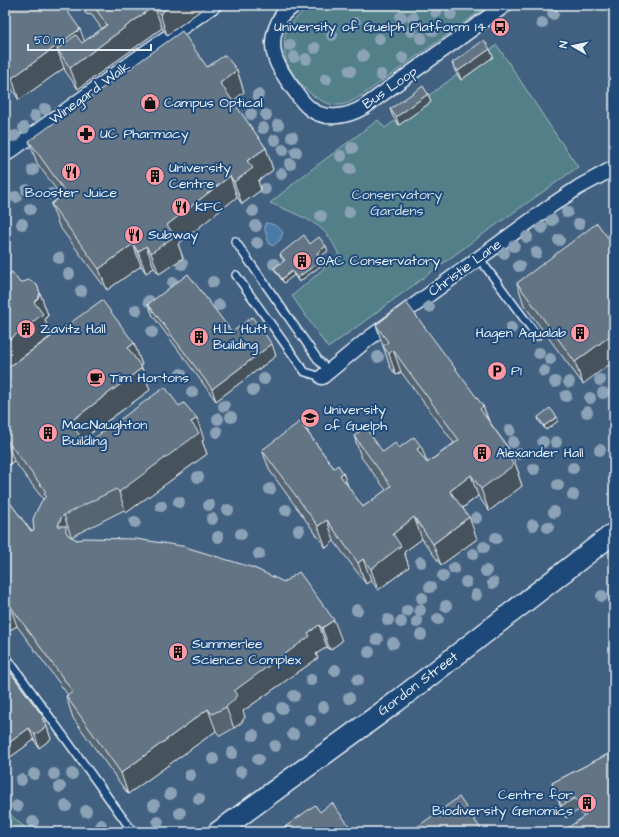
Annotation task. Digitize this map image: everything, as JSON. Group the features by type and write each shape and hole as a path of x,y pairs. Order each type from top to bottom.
{"main road":[{"name":"Gordon Street","path":"218,832 396,702 614,533"}],"street":[{"name":"Winegard Walk","path":"5,155 145,53 214,5"},
{"name":"Bus Loop","path":"295,5 283,14 276,26 273,39 274,57 282,74 307,106 313,111 329,117 351,113 364,107 505,5"},
{"name":"Christie Lane","path":"325,374 368,339 479,258 579,187 614,168"}],"lane":[{"path":"235,241 319,361 325,374"},
{"path":"479,258 537,336"},
{"path":"236,275 305,372 325,374"},
{"path":"5,655 134,832"}],"shaded area":[{"name":"University of Guelph","path":"5,5 614,5 614,832 5,832"},
{"path":"265,223 276,226 283,233 280,240 273,246 269,244 265,230"}],"green space":[{"path":"311,5 489,5 364,94 351,102 336,105 328,104 307,90 290,70 286,59 284,43 286,32 293,21"},
{"name":"Conservatory Gardens","path":"497,45 578,167 472,242 328,348 292,296 339,255 329,237 319,227 298,215 270,203 304,175 378,120 385,128"},
{"path":"5,810 30,832 5,832"}],"building":[{"path":"5,5 63,5 80,29 12,78 5,69"},
{"path":"93,5 171,5 160,14 154,6 70,68 57,49 76,35 82,43 107,25"},
{"name":"University Centre","path":"182,31 207,67 225,55 237,70 220,83 266,148 247,161 253,168 234,182 230,176 167,225 175,236 151,253 146,246 138,252 133,244 99,269 51,204 66,193 29,141"},
{"path":"484,40 490,49 458,71 452,63"},
{"path":"423,86 428,94 396,117 390,109"},
{"name":"Hagen Aqualab","path":"597,223 614,246 614,333 575,362 517,283"},
{"name":"OAC Conservatory","path":"304,235 310,244 319,237 326,246 317,253 322,260 297,278 292,271 282,279 274,268 285,260 280,254"},
{"path":"12,272 20,283 29,280 37,285 40,293 34,302 43,314 5,343 5,277"},
{"name":"H.L. Hutt Building","path":"188,274 232,332 252,317 272,344 212,389 148,304"},
{"path":"102,300 134,343 128,348 142,368 70,422 86,444 165,387 179,406 184,403 197,418 191,422 199,433 119,492 116,489 64,515 58,526 66,526 68,535 77,540 83,538 136,539 182,546 254,568 284,582 299,572 334,620 322,628 319,625 308,633 310,636 234,691 237,695 226,707 212,714 208,709 121,773 66,696 73,692 9,604 5,607 5,496 31,531 34,530 33,519 41,502 46,496 44,494 46,492 6,439 5,440 5,370"},
{"name":"Alexander Hall","path":"406,302 483,406 480,409 511,452 507,455 514,465 481,489 471,475 450,491 469,517 433,544 414,517 393,534 401,546 371,569 363,559 358,563 327,520 318,526 262,450 302,420 305,425 303,426 334,468 338,465 343,473 340,475 363,507 391,486 354,436 365,427 383,452 395,443 399,448 414,437 421,446 417,449 427,463 459,440 393,350 389,354 383,346 388,342 376,325"},
{"path":"550,408 557,417 544,426 538,417"},
{"path":"5,665 44,718 42,719 47,726 35,735 29,728 5,746"},
{"name":"Centre for Biodiversity Genomics","path":"614,751 614,832 562,832 586,815 575,798 561,806 552,783"},
{"path":"459,797 483,832 410,832"},
{"path":"332,803 354,832 278,832 315,805 320,812"}],"place":[{"name":"University of Guelph Platform 14","path":"500,27"},
{"name":"Campus Optical","path":"150,103"},
{"name":"UC Pharmacy","path":"86,134"},
{"name":"Booster Juice","path":"71,172"},
{"name":"University Centre","path":"155,176"},
{"name":"KFC","path":"181,207"},
{"name":"Subway","path":"134,235"},
{"name":"OAC Conservatory","path":"302,261"},
{"name":"Zavitz Hall","path":"26,329"},
{"name":"Hagen Aqualab","path":"580,333"},
{"name":"H.L. Hutt Building","path":"199,337"},
{"name":"P1","path":"497,371"},
{"name":"Tim Hortons","path":"96,378"},
{"name":"University of Guelph","path":"310,418"},
{"name":"MacNaughton Building","path":"48,433"},
{"name":"Alexander Hall","path":"482,453"},
{"name":"Summerlee Science Complex","path":"178,652"},
{"name":"Centre for Biodiversity Genomics","path":"587,803"}]}
